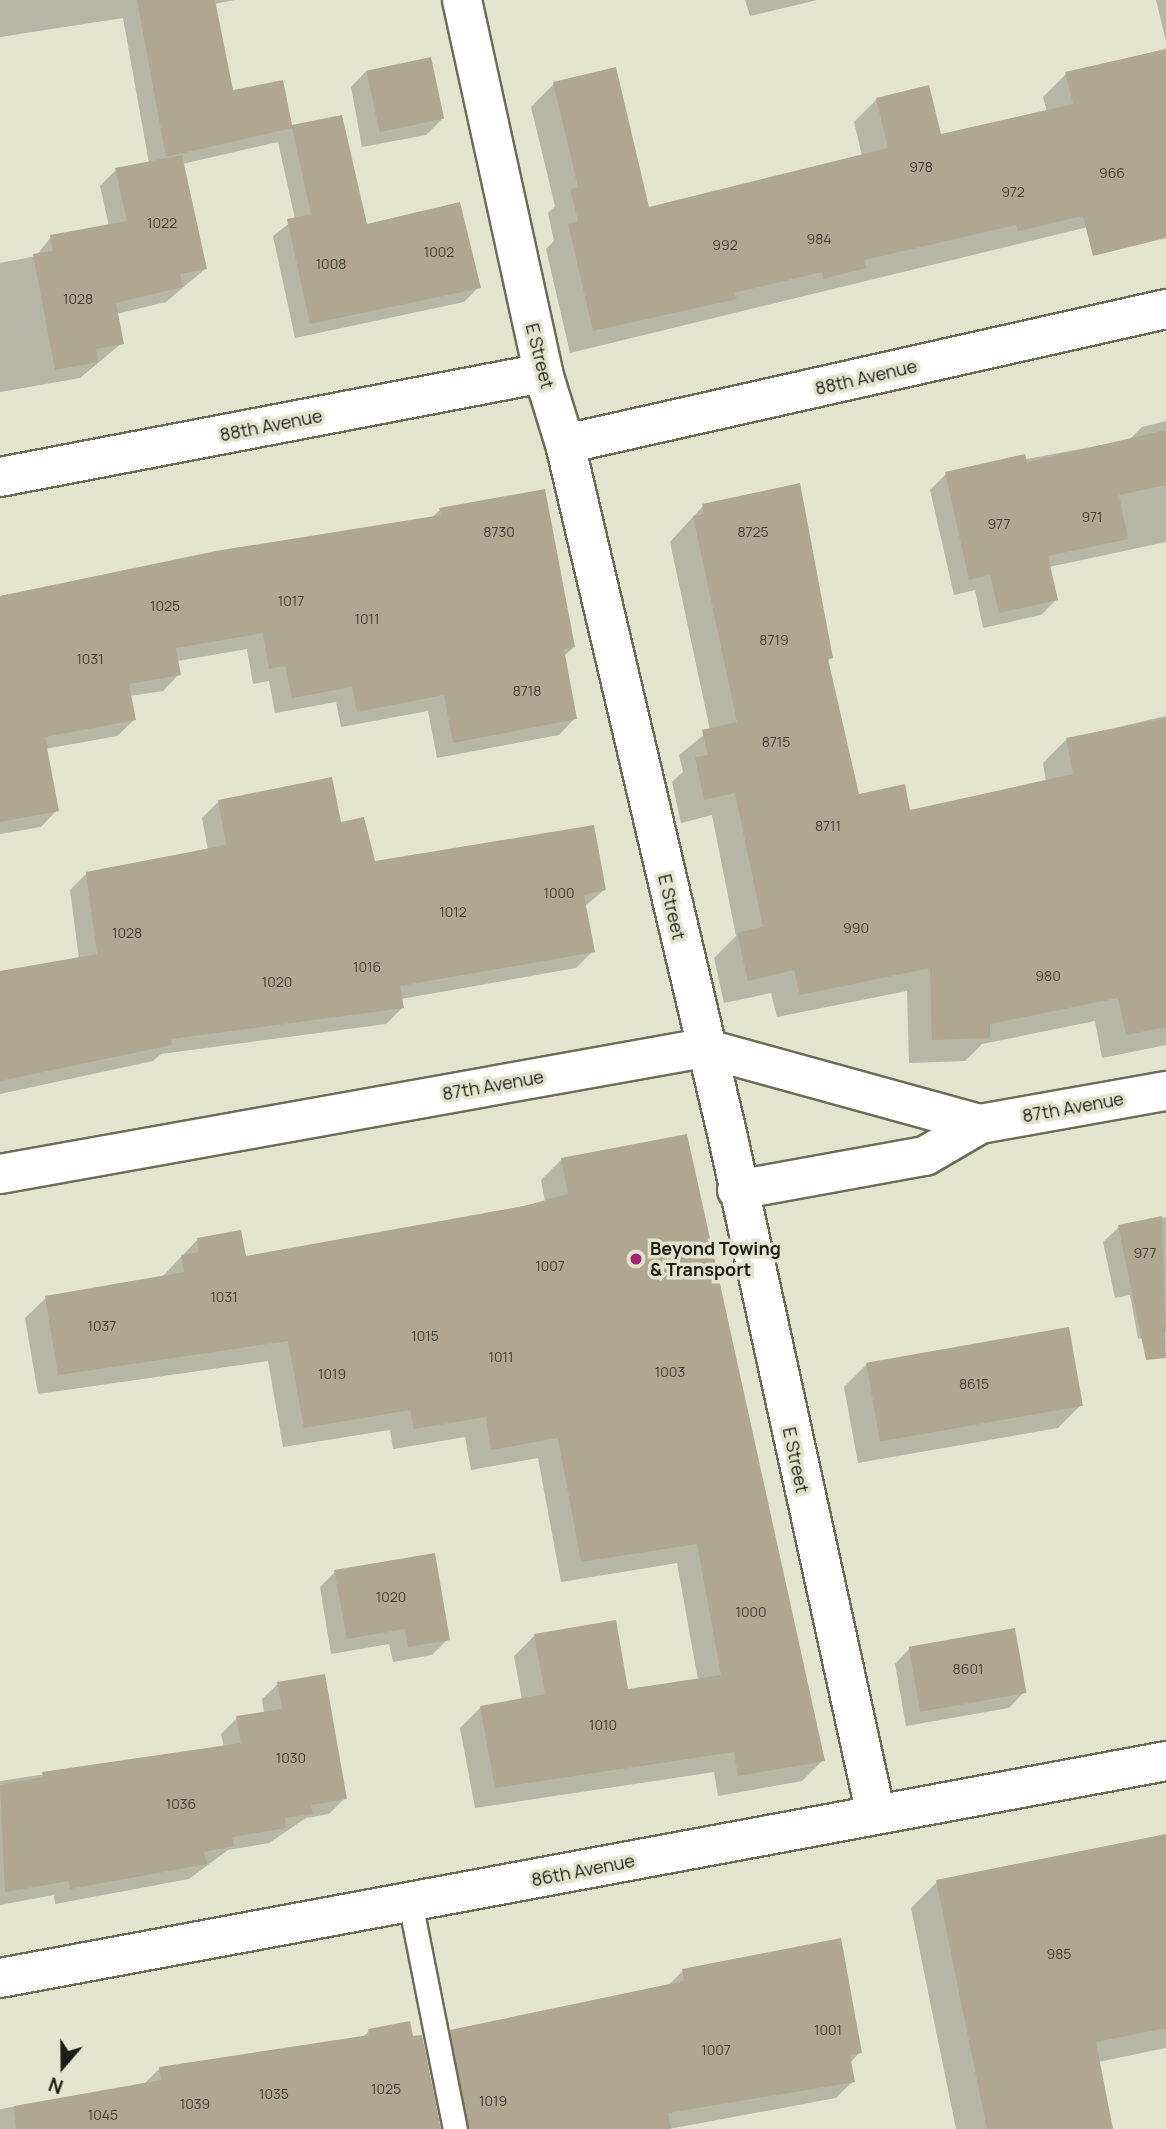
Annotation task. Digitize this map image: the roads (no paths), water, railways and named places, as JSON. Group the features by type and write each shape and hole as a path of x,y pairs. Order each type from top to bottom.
{"street":[{"name":"E Street","path":"463,0 543,373 565,444 737,1190 876,1815"},
{"name":"88th Avenue","path":"565,444 1166,309"},
{"name":"88th Avenue","path":"0,477 543,373"},
{"name":"87th Avenue","path":"0,1174 704,1048 980,1124"},
{"name":"87th Avenue","path":"737,1190 925,1156 980,1124 1166,1091"},
{"name":"86th Avenue","path":"0,1978 1166,1761"}],"lane":[{"path":"410,1902 455,2129"}],"place":[{"name":"Beyond Towing & Transport","path":"636,1259"}]}
